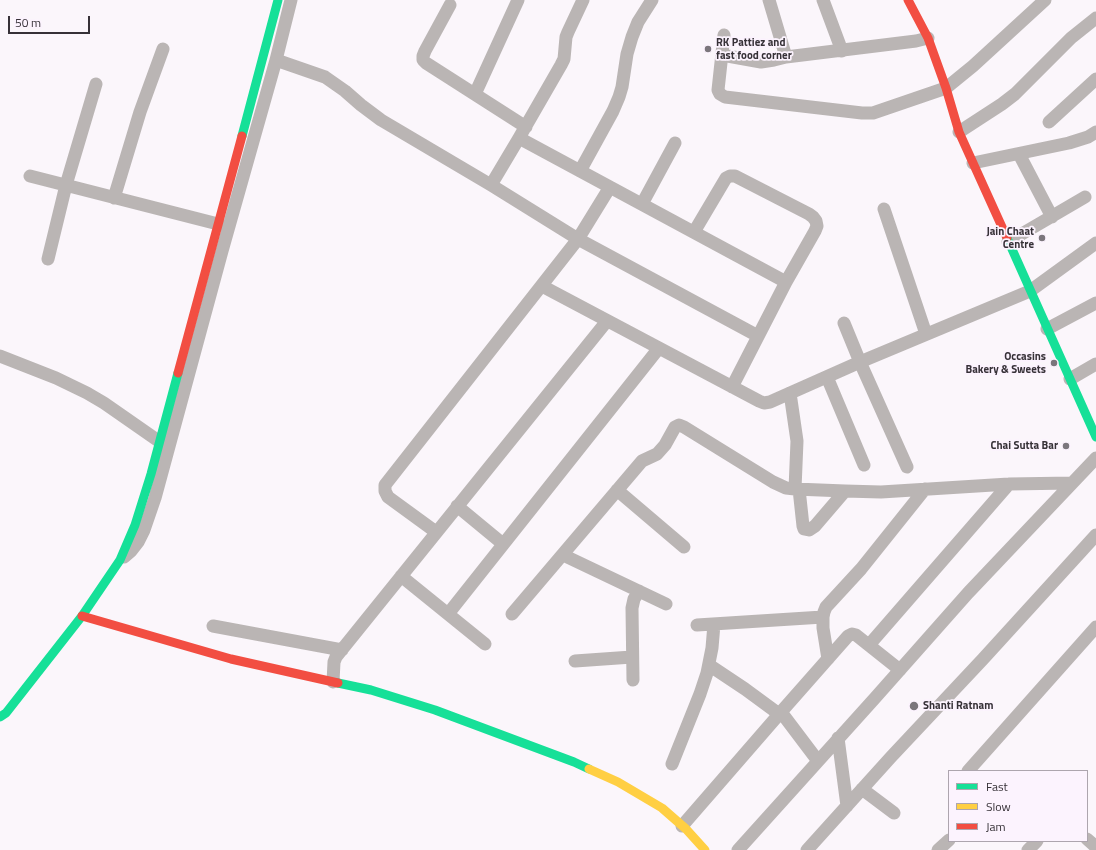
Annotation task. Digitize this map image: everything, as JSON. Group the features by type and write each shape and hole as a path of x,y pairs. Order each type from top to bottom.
{"main road":[{"path":"0,717 6,713 82,616 120,560 135,525 160,442 278,0"},
{"path":"908,0 928,38 946,88 959,132 972,163 1096,437"},
{"path":"82,616 231,659 371,690 434,710 574,762 618,782 662,808 682,826 704,850"}],"street":[{"path":"120,560 131,551 138,542 144,530 155,498 276,60 291,0"},
{"path":"475,94 518,0"},
{"path":"491,185 561,65 565,52 566,37 583,0"},
{"path":"580,171 613,111 622,87 627,54 632,37 638,22 652,0"},
{"path":"769,0 786,58"},
{"path":"823,0 842,51"},
{"path":"724,35 718,90 720,94 725,97 873,113 946,88 973,66 1045,0"},
{"path":"450,4 425,51 423,60 526,126"},
{"path":"959,132 1015,94 1072,38 1096,18"},
{"path":"722,55 761,62 916,41 928,38"},
{"path":"114,198 140,112 163,50"},
{"path":"276,60 324,77 345,91 381,120 491,185 578,239 758,336"},
{"path":"1049,122 1096,78"},
{"path":"48,259 66,185 96,84"},
{"path":"972,163 1068,143 1088,137 1096,132"},
{"path":"519,138 786,282"},
{"path":"642,204 676,143"},
{"path":"1019,154 1052,217"},
{"path":"30,176 218,224"},
{"path":"694,232 726,178 730,176 735,176 809,214 816,221 817,226 786,282 732,387"},
{"path":"436,532 388,497 384,491 385,485 578,239 610,187"},
{"path":"1008,242 1085,198"},
{"path":"884,208 926,334"},
{"path":"542,286 764,403 770,402 860,362 1030,291 1096,243"},
{"path":"1047,329 1096,302"},
{"path":"333,682 334,662 336,657 607,321"},
{"path":"844,323 907,467"},
{"path":"448,614 659,348"},
{"path":"0,356 82,390 104,403 160,442"},
{"path":"1070,379 1096,364"},
{"path":"828,377 864,465"},
{"path":"790,393 797,441 797,489 804,529 809,530 814,526 845,491"},
{"path":"512,614 642,461 657,454 675,427 679,425 772,482 786,488 881,492 1008,484 1072,483"},
{"path":"738,850 968,592 1096,458"},
{"path":"869,645 1008,484"},
{"path":"828,659 822,617 826,607 861,569 924,489"},
{"path":"617,490 684,547"},
{"path":"457,506 503,544"},
{"path":"807,850 1096,535"},
{"path":"563,554 666,604"},
{"path":"401,576 485,644"},
{"path":"633,680 632,608 634,599 640,591"},
{"path":"697,625 822,617"},
{"path":"672,764 700,694 709,665 714,624"},
{"path":"213,626 342,650"},
{"path":"969,770 1096,627"},
{"path":"682,826 848,636 852,634 856,636 900,670"},
{"path":"576,661 632,657"},
{"path":"709,665 780,713 818,761"},
{"path":"838,738 847,806"},
{"path":"862,789 894,813"},
{"path":"1088,840 1096,847"},
{"path":"938,850 948,841"},
{"path":"1028,850 1036,842"}],"traffic: fast":[{"path":"242,136 278,0"},
{"path":"1007,238 1096,437"},
{"path":"0,717 6,713 82,616 120,560 135,525 151,474 178,373"},
{"path":"338,683 371,690 435,710 589,769"}],"traffic: slow":[{"path":"589,769 618,782 662,808 686,829 705,850"}],"traffic: jam":[{"path":"908,0 928,38 946,88 959,132 1007,238"},
{"path":"178,373 242,136"},
{"path":"82,616 231,659 338,683"}],"place":[{"name":"RK Pattiez and fast food corner","path":"708,49"},
{"name":"Jain Chaat Centre","path":"1042,238"},
{"name":"Occasins Bakery & Sweets","path":"1054,363"},
{"name":"Chai Sutta Bar","path":"1066,446"},
{"name":"Shanti Ratnam","path":"914,706"}]}
